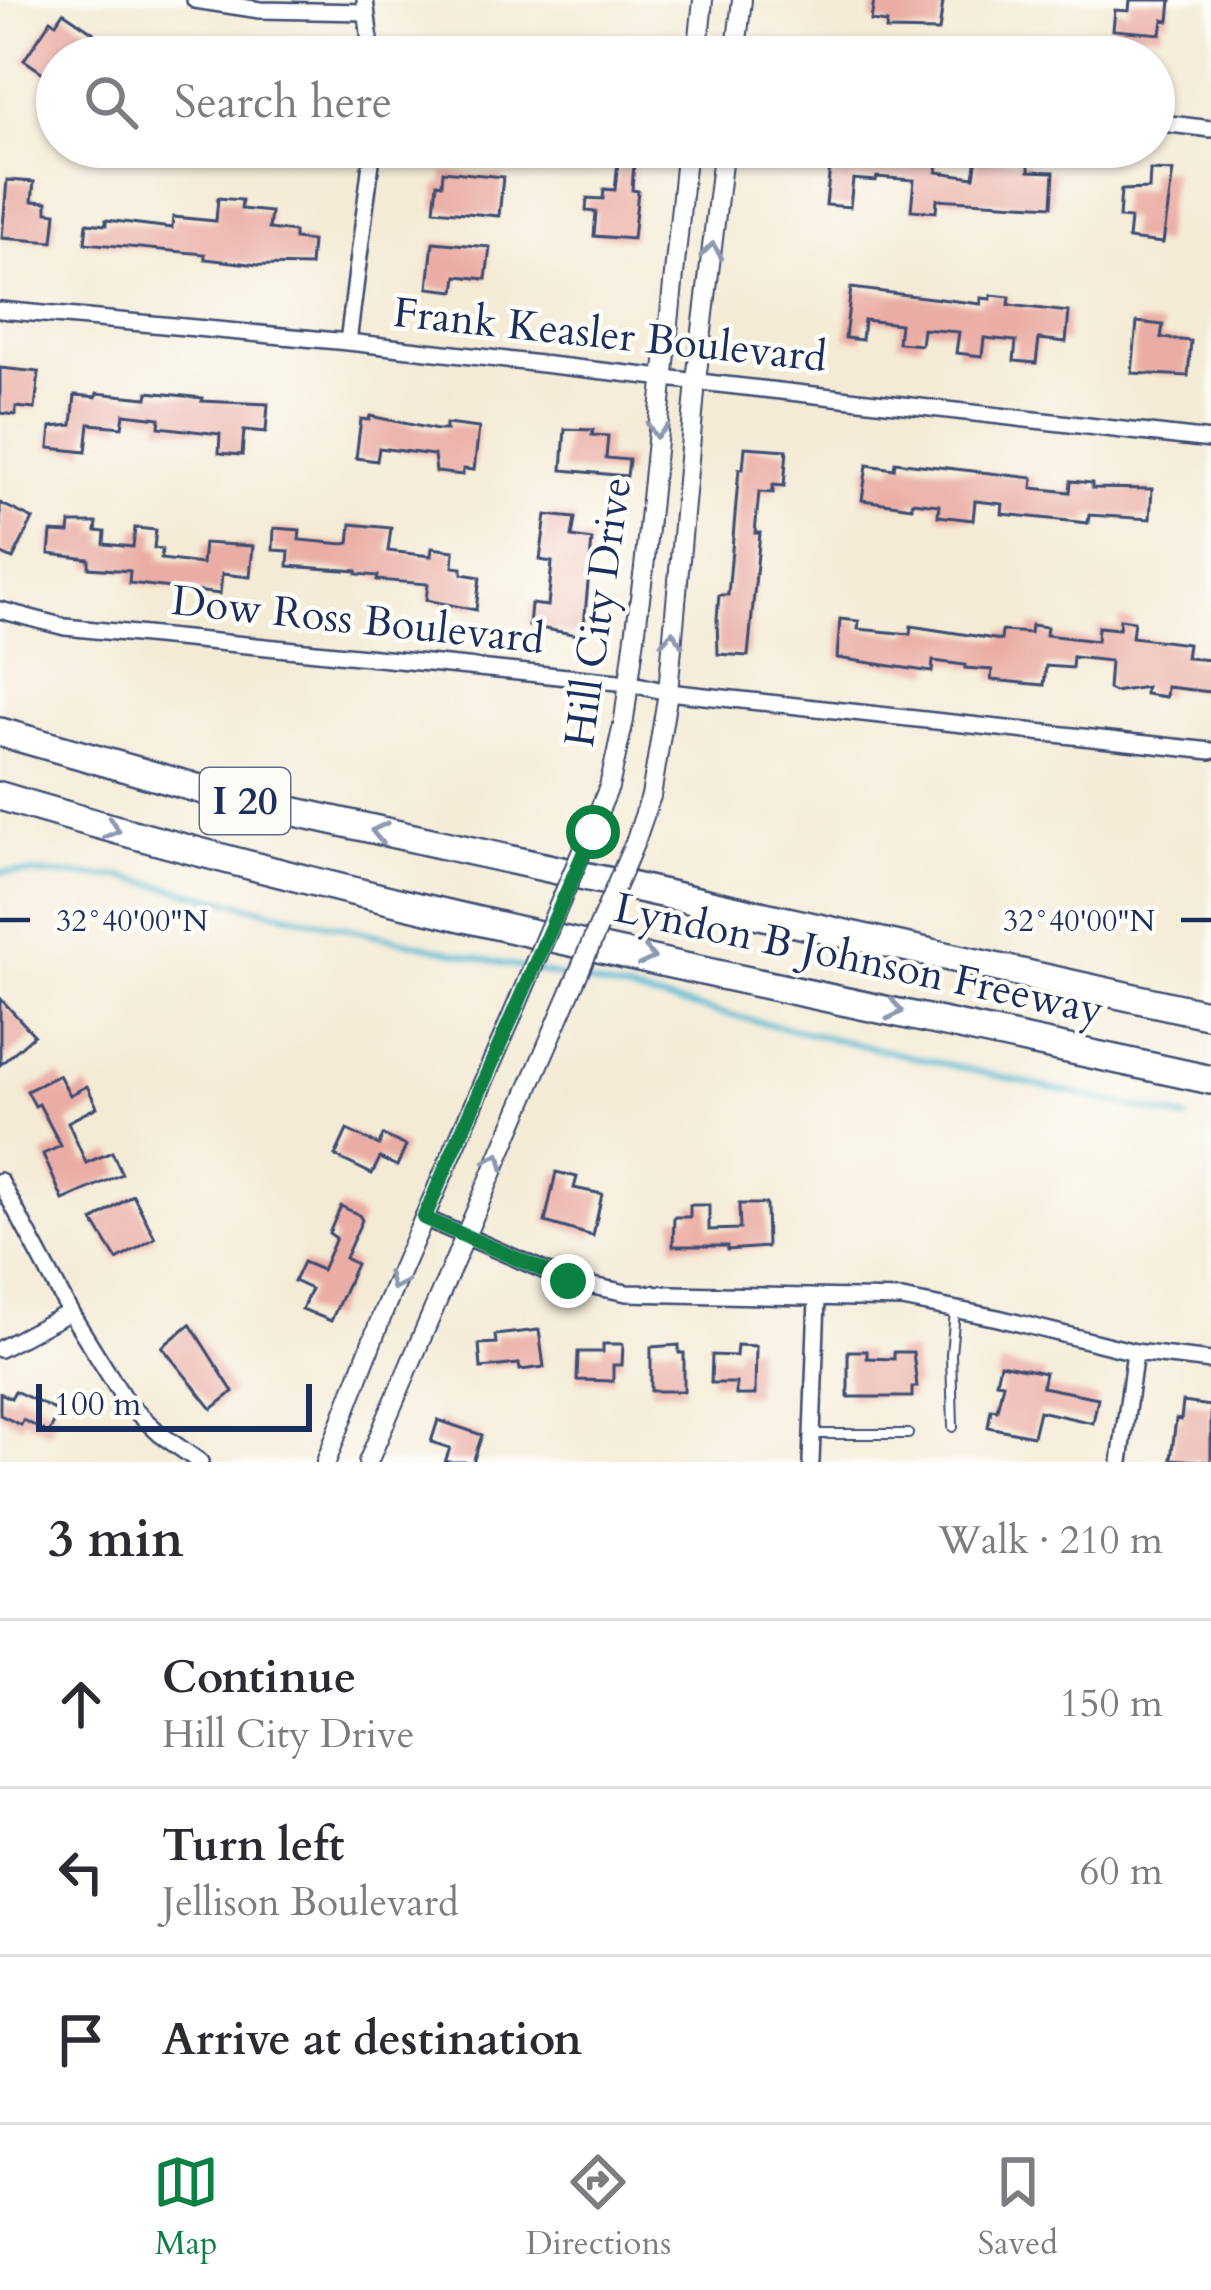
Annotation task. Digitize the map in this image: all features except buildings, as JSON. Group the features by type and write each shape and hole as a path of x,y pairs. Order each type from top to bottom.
{"highway":[{"name":"Lyndon B Johnson Freeway","path":"0,733 250,802 1211,1015"},
{"name":"Lyndon B Johnson Freeway","path":"0,796 328,884 1211,1080"},
{"path":"988,964 1211,997"},
{"path":"1023,1038 1211,1096"}],"street":[{"path":"195,0 260,10 366,6 370,36"},
{"path":"699,36 703,0"},
{"path":"738,36 742,0"},
{"path":"1175,125 1211,129"},
{"path":"348,342 370,168"},
{"name":"Hill City Drive","path":"326,1462 424,1218 609,788 628,682 685,168"},
{"name":"Hill City Drive","path":"368,1462 635,842 650,796 668,692 696,381 721,168"},
{"name":"Frank Keasler Boulevard","path":"0,310 348,342 1211,440"},
{"name":"Dow Ross Boulevard","path":"0,610 64,627 628,682 668,692 1211,751"},
{"path":"0,1181 70,1312 126,1402 200,1462"},
{"path":"424,1218 568,1281 627,1293 902,1300 1135,1352 1211,1360"},
{"path":"811,1462 817,1300"},
{"path":"0,1349 70,1312"},
{"path":"1120,1462 1135,1352"}],"lane":[{"path":"952,1427 955,1310"},
{"path":"810,1434 908,1434"}],"waterway":[{"path":"0,872 122,877 1186,1119"}],"route":[{"path":"568,1281 424,1218 593,832"}]}
